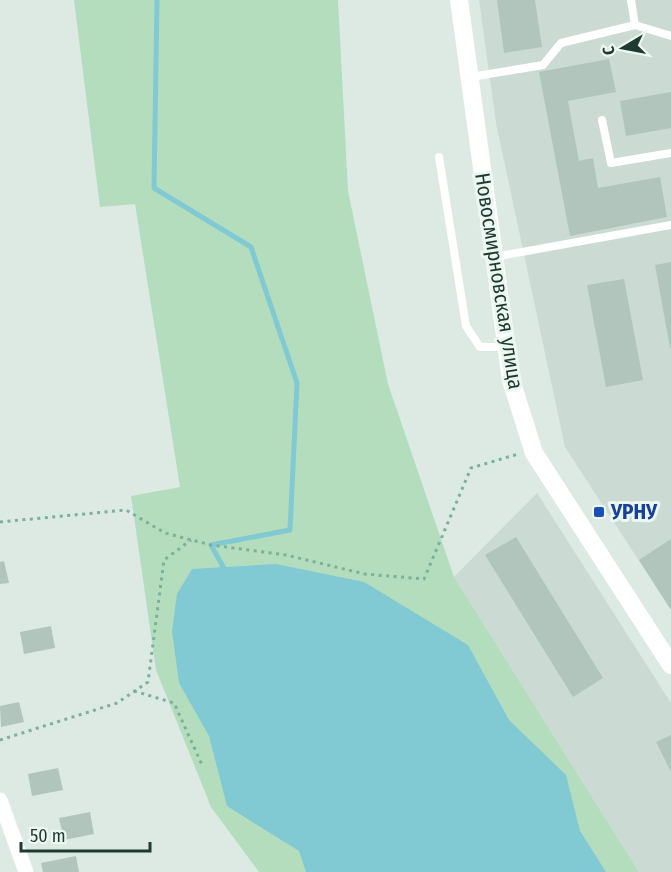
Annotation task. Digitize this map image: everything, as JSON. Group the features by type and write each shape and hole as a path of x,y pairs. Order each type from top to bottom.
{"street":[{"name":"Новосмирновская улица","path":"459,0 511,380 534,453 671,665"},
{"path":"0,800 26,872"}],"lane":[{"path":"631,0 635,25"},
{"path":"469,77 543,65 561,43 635,25 671,36"},
{"path":"602,120 610,163 671,153"},
{"path":"439,157 466,326 480,347 507,347"},
{"path":"494,257 671,225"}],"path":[{"path":"0,522 126,510 165,533 211,545 286,555 365,574 424,579 471,468 514,454 534,453"},
{"path":"0,740 117,703 148,682 164,560 191,540"},
{"path":"134,692 174,703 203,767"}],"shaded area":[{"path":"479,0 671,0 671,610 565,447 496,123"},
{"path":"537,493 671,703 671,872 639,872 454,577"}],"green space":[{"path":"74,0 338,0 348,191 388,384 454,577 639,872 259,872 211,807 156,670 131,496 180,487 135,204 100,207"}],"water":[{"path":"276,564 364,582 468,645 509,720 566,775 580,831 606,872 306,872 299,851 227,806 209,736 179,683 172,631 177,594 192,569"}],"building":[{"path":"497,0 535,0 542,47 504,53"},
{"path":"609,59 616,92 568,101 579,161 593,158 598,188 660,177 667,217 570,236 539,72"},
{"path":"671,92 671,128 626,136 620,101"},
{"path":"671,262 671,348 670,348 655,265"},
{"path":"624,279 643,380 606,387 587,285"},
{"path":"516,537 603,678 573,697 485,555"},
{"path":"671,539 671,610 639,560"},
{"path":"4,561 9,583 0,584 0,562"},
{"path":"51,626 55,648 24,654 20,632"},
{"path":"19,702 24,722 1,727 0,706"},
{"path":"671,735 671,772 656,742"},
{"path":"58,768 63,790 32,796 28,774"},
{"path":"90,812 94,834 64,840 59,818"},
{"path":"76,856 79,872 43,872 41,863"}],"waterway":[{"path":"157,0 154,188 251,247 297,383 290,530 211,545 226,572"}],"place":[{"name":"УРНУ","path":"599,512"}]}
